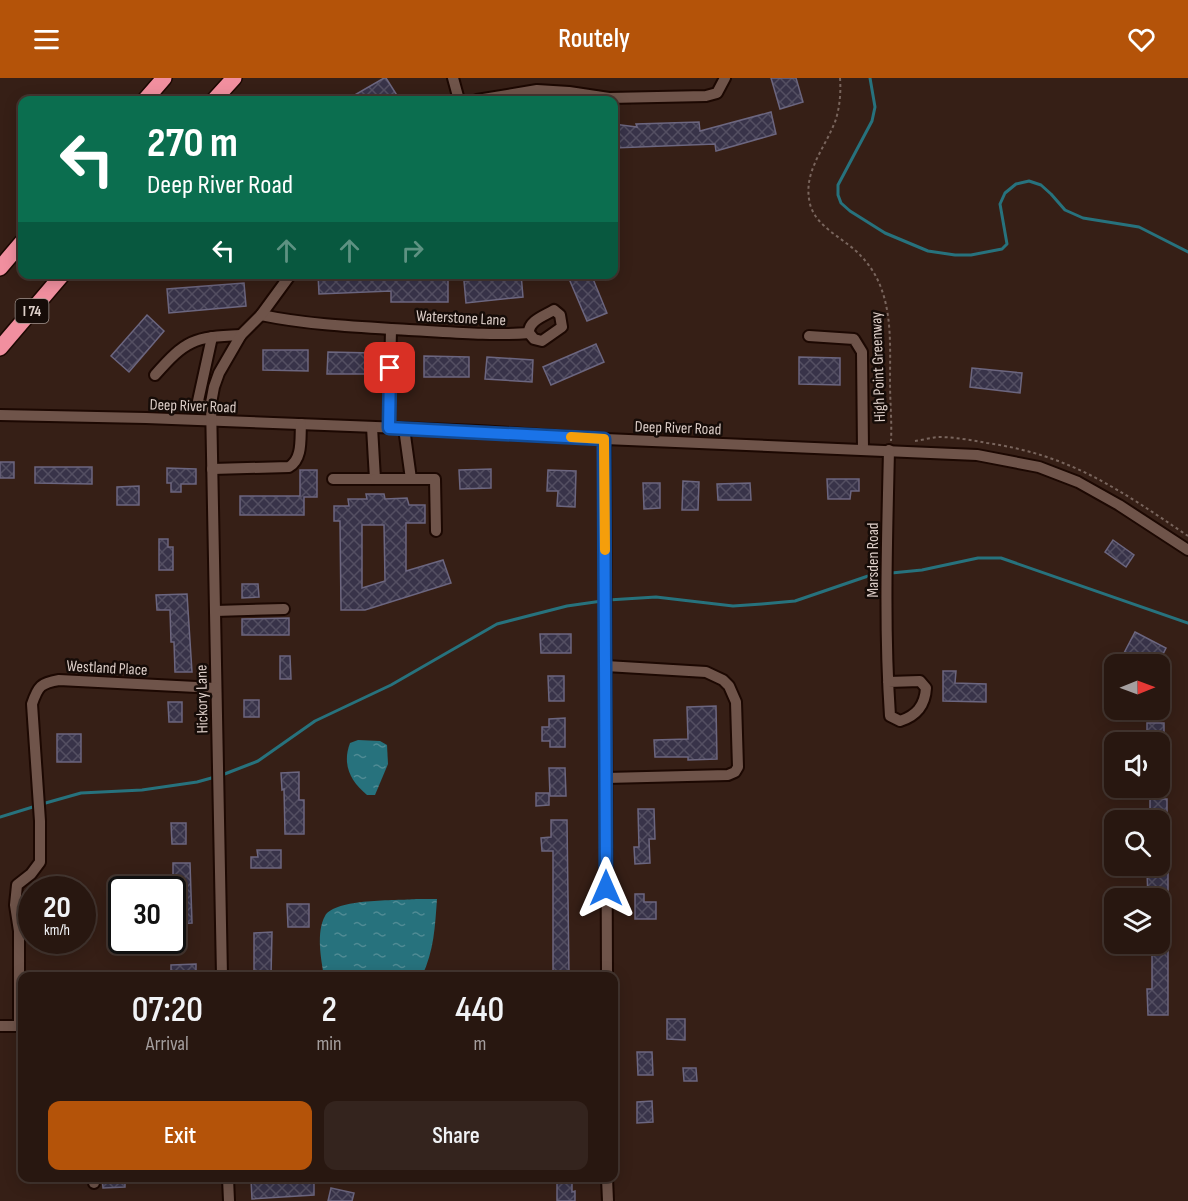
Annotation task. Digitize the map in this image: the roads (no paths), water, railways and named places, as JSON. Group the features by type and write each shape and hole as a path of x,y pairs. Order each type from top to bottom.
{"highway":[{"path":"148,96 164,78"},
{"path":"218,96 234,78"},
{"path":"0,268 18,247"},
{"name":"I 74","path":"0,348 59,279"}],"street":[{"path":"453,78 458,96"},
{"path":"618,98 706,96 717,93 725,78"},
{"path":"501,96 537,90 596,96"},
{"name":"Hickory Lane","path":"222,972 211,407 219,373 241,335 261,315 287,279"},
{"name":"Waterstone Lane","path":"261,315 286,321 391,329 504,335 529,333"},
{"path":"389,428 391,329"},
{"path":"155,375 184,346 194,341 241,335"},
{"path":"809,336 854,339 862,351 863,450"},
{"path":"195,420 212,338"},
{"path":"198,400 200,405 211,407"},
{"name":"Deep River Road","path":"0,415 404,428 863,450 890,445 976,455 1039,467 1099,493 1153,525 1188,550"},
{"path":"212,469 293,465 299,455 301,424"},
{"path":"372,427 375,479"},
{"path":"404,428 411,479"},
{"path":"604,439 607,972"},
{"name":"Marsden Road","path":"888,682 887,550 890,445"},
{"path":"333,479 435,479 436,531"},
{"path":"214,611 284,609"},
{"path":"606,666 706,672 723,680 729,686 736,702 738,767 735,772 728,775 606,778"},
{"name":"Westland Place","path":"20,972 19,931 15,905 17,885 31,874 39,862 40,821 32,704 36,690 46,682 59,680 216,688"},
{"path":"920,681 926,688 926,698 912,718 900,721 890,716 888,682 920,681"},
{"path":"0,1026 18,1026"},
{"path":"228,1182 229,1201"},
{"path":"608,1182 608,1201"}],"water":[{"path":"358,740 380,741 387,745 388,764 375,795 367,795 356,784 349,772 347,758 350,743"},
{"path":"437,899 435,929 424,972 323,972 320,946 322,922 325,916 331,910 341,906 381,901"}],"waterway":[{"path":"870,78 875,107 872,121 838,185 838,195 841,203 850,211 885,233 928,251 955,255 971,255 1002,249 1007,244 1000,204 1005,193 1016,184 1029,181 1041,185 1065,210 1083,218 1139,227 1188,252"},
{"path":"608,600 656,597 733,606 795,601 871,575 922,570 978,558 1001,558 1188,623"},
{"path":"222,775 258,761 315,721 391,685 497,624 567,606 602,601"},
{"path":"42,804 81,793 142,790 215,777"},
{"path":"0,817 36,806"}]}
